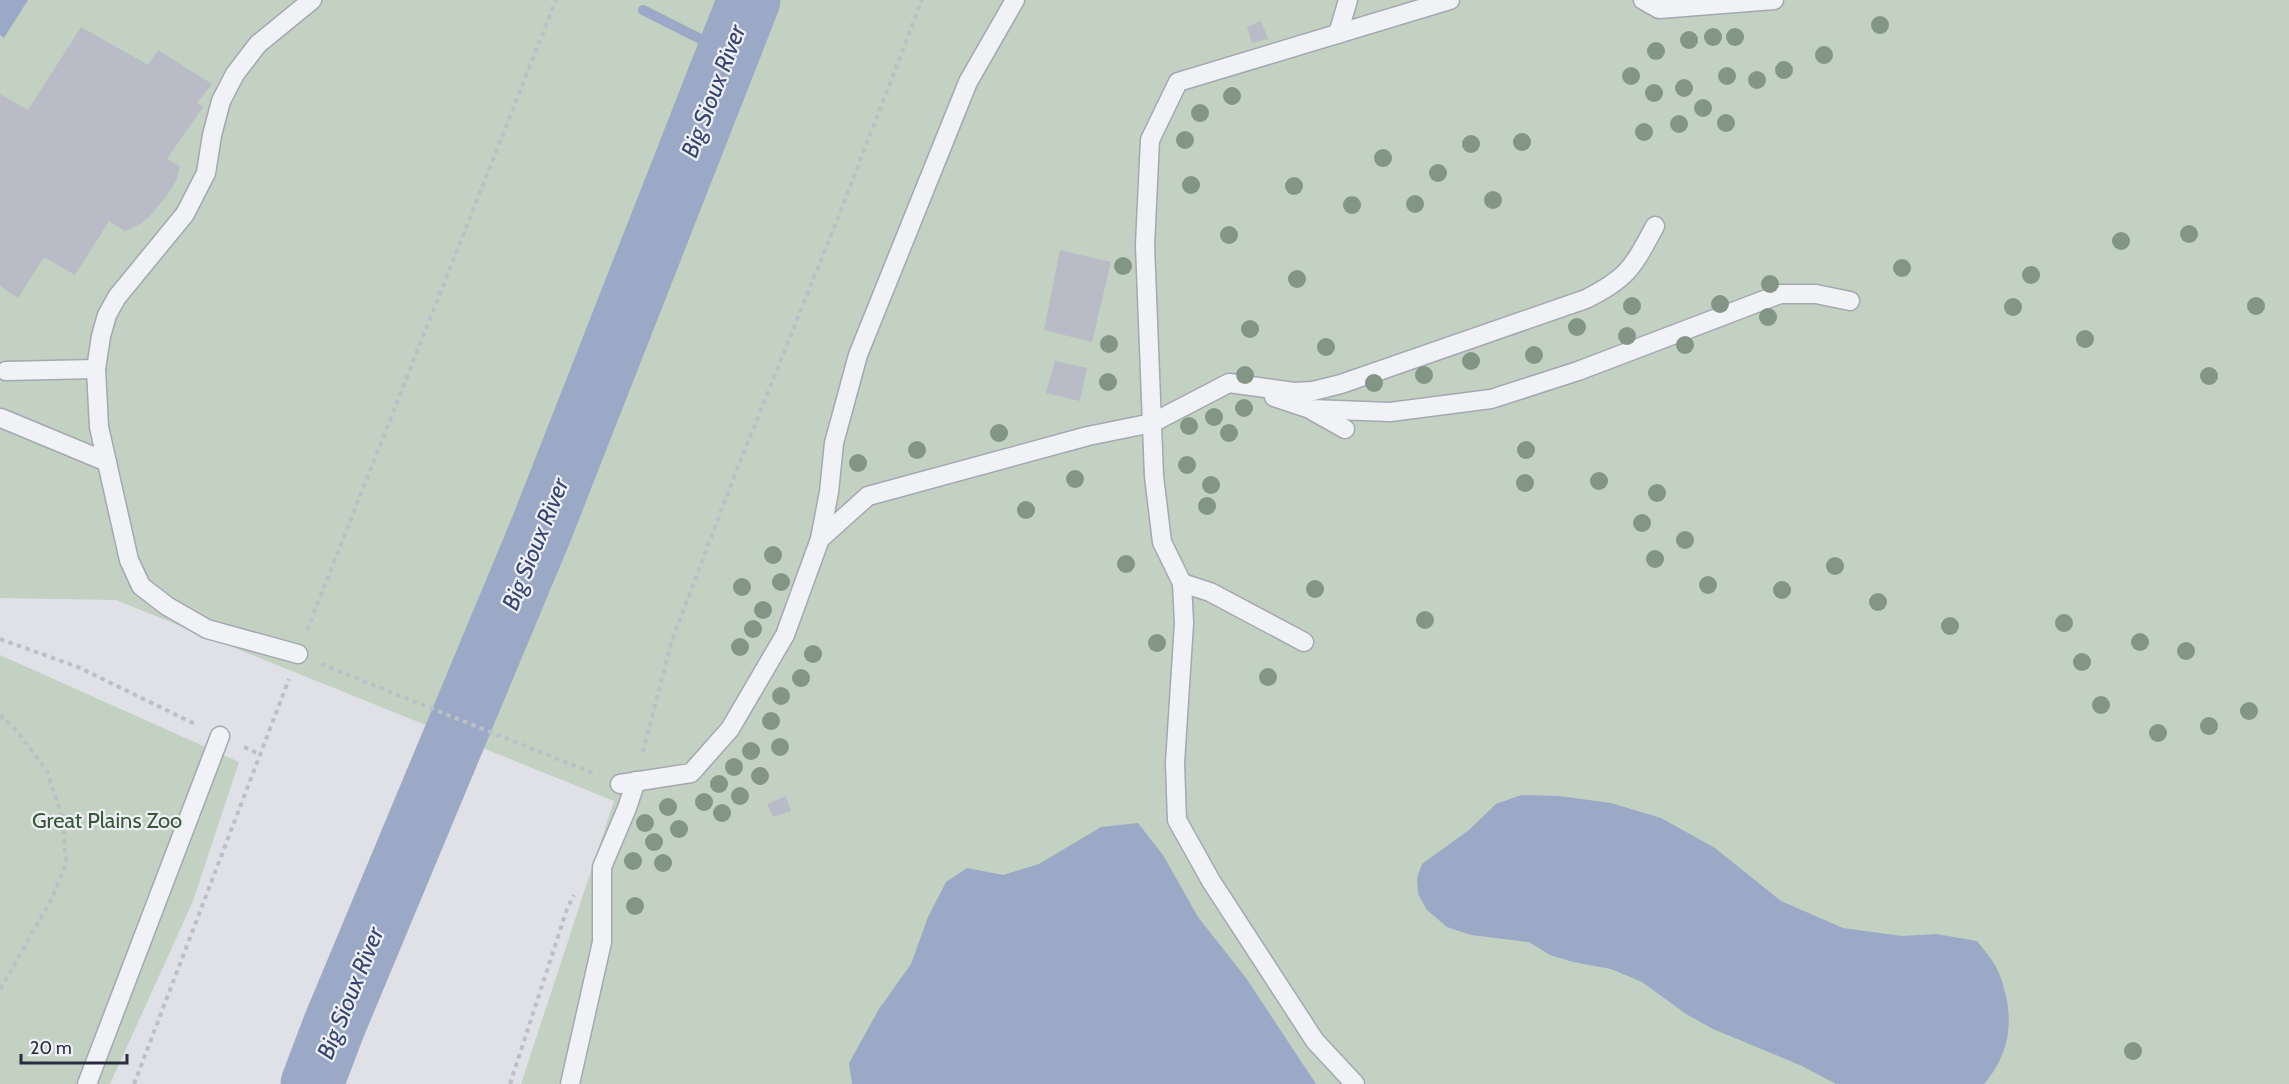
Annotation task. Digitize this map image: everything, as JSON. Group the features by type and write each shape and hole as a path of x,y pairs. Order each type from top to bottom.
{"lane":[{"path":"298,654 207,629 167,606 141,586 129,560 99,427 96,369 107,315 117,297 185,214 206,172 221,101 234,74 258,44 312,0"},
{"path":"570,1084 602,942 602,867 627,808 628,782 691,773 730,729 785,635 820,539 829,492 834,443 858,355 968,82 1015,0"},
{"path":"1338,34 1348,0"},
{"path":"1355,1084 1309,1031 1211,881 1176,820 1175,763 1184,623 1182,583 1162,542 1154,476 1145,245 1150,140 1178,82 1450,0"},
{"path":"1643,0 1659,9 1774,0"},
{"path":"820,539 868,496 1088,436 1152,423 1229,383 1294,392 1313,391 1341,384 1586,299 1609,287 1628,272 1654,226"},
{"path":"1310,409 1390,412 1491,399 1578,371 1780,294 1816,294 1850,301"},
{"path":"6,370 96,369"},
{"path":"1229,383 1310,409 1345,429"},
{"path":"1,418 107,462"},
{"path":"1182,583 1210,592 1304,642"},
{"path":"87,1084 220,736"}],"path":[{"path":"134,1084 298,654 556,0"},
{"path":"298,654 628,782 672,640 922,0"},
{"path":"0,639 78,667 260,754"},
{"path":"0,715 17,731 47,771 63,820 66,864 51,900 0,990"},
{"path":"510,1084 567,909 582,878 602,867"}],"green space":[{"path":"0,0 2289,0 2289,1084 521,1084 614,801 116,600 0,598"},
{"name":"Great Plains Zoo","path":"0,655 239,762 193,901 110,1084 0,1084"}],"water":[{"path":"0,0 28,0 4,38 0,35"},
{"path":"1521,795 1559,796 1611,803 1661,818 1715,848 1781,901 1843,928 1902,936 1936,934 1977,941 1996,967 2007,1001 2009,1016 2006,1045 1994,1071 1984,1084 1836,1084 1802,1066 1713,1029 1686,1014 1642,982 1611,969 1550,955 1529,942 1471,935 1447,927 1427,910 1418,894 1417,878 1422,864 1469,830 1496,804"},
{"path":"1138,823 1163,855 1198,917 1246,978 1316,1084 852,1084 849,1063 879,1009 911,964 928,917 946,882 967,868 1003,875 1039,864 1101,827"}],"building":[{"path":"1261,21 1268,39 1252,43 1247,27"},
{"path":"81,27 148,65 158,50 212,84 197,103 203,107 167,159 180,166 176,181 150,216 142,223 125,231 109,221 75,275 44,257 18,298 0,286 0,94 28,110"},
{"path":"1060,250 1111,262 1092,342 1044,330"},
{"path":"1055,361 1087,368 1080,401 1046,393"},
{"path":"786,796 791,811 773,817 767,804"}],"waterway":[{"name":"Big Sioux River","path":"312,1084 334,1026 541,530 749,0"},
{"path":"643,10 728,53"}]}
